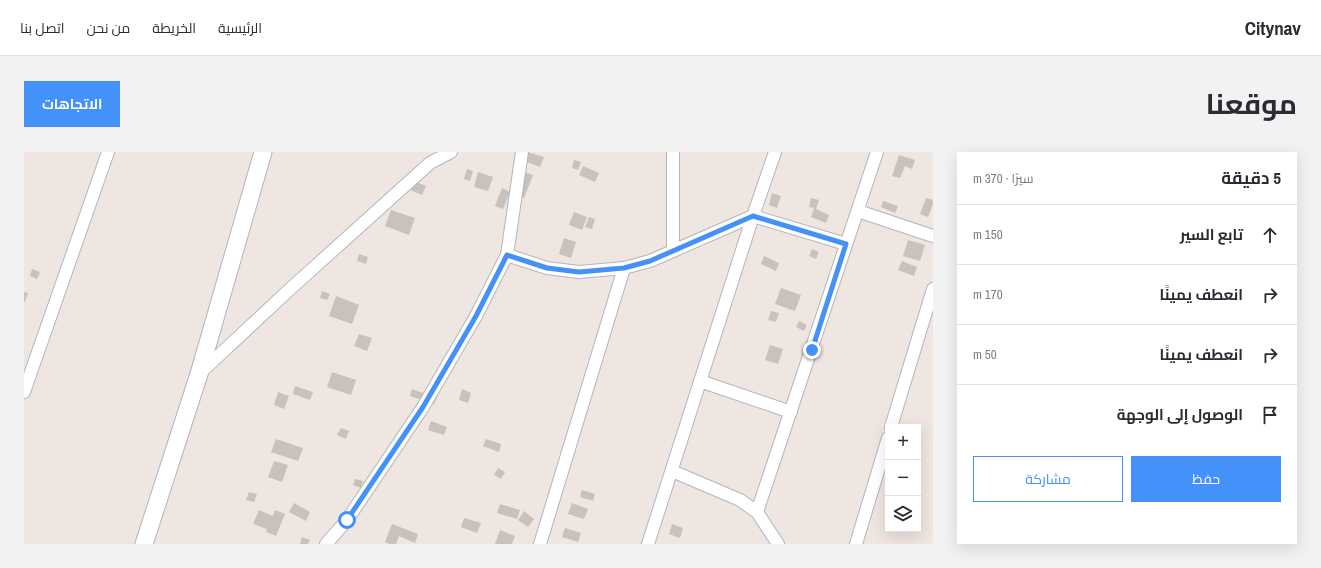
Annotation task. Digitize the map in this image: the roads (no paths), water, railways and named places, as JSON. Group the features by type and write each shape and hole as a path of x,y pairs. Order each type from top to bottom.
{"street":[{"path":"25,385 108,152"},
{"path":"144,544 199,374 263,152"},
{"path":"199,374 289,290 430,163 451,152"},
{"path":"326,544 347,520 423,407 476,316 507,255 522,152"},
{"path":"673,152 673,251"},
{"path":"648,544 753,216 775,152"},
{"path":"757,512 877,152"},
{"path":"858,211 933,236"},
{"path":"507,255 547,268 579,272 624,268 650,261 753,216 846,244"},
{"path":"540,544 624,268"},
{"path":"892,424 933,289"},
{"path":"700,381 791,412"},
{"path":"856,544 885,448"},
{"path":"672,471 740,500 757,512 774,542"}]}
